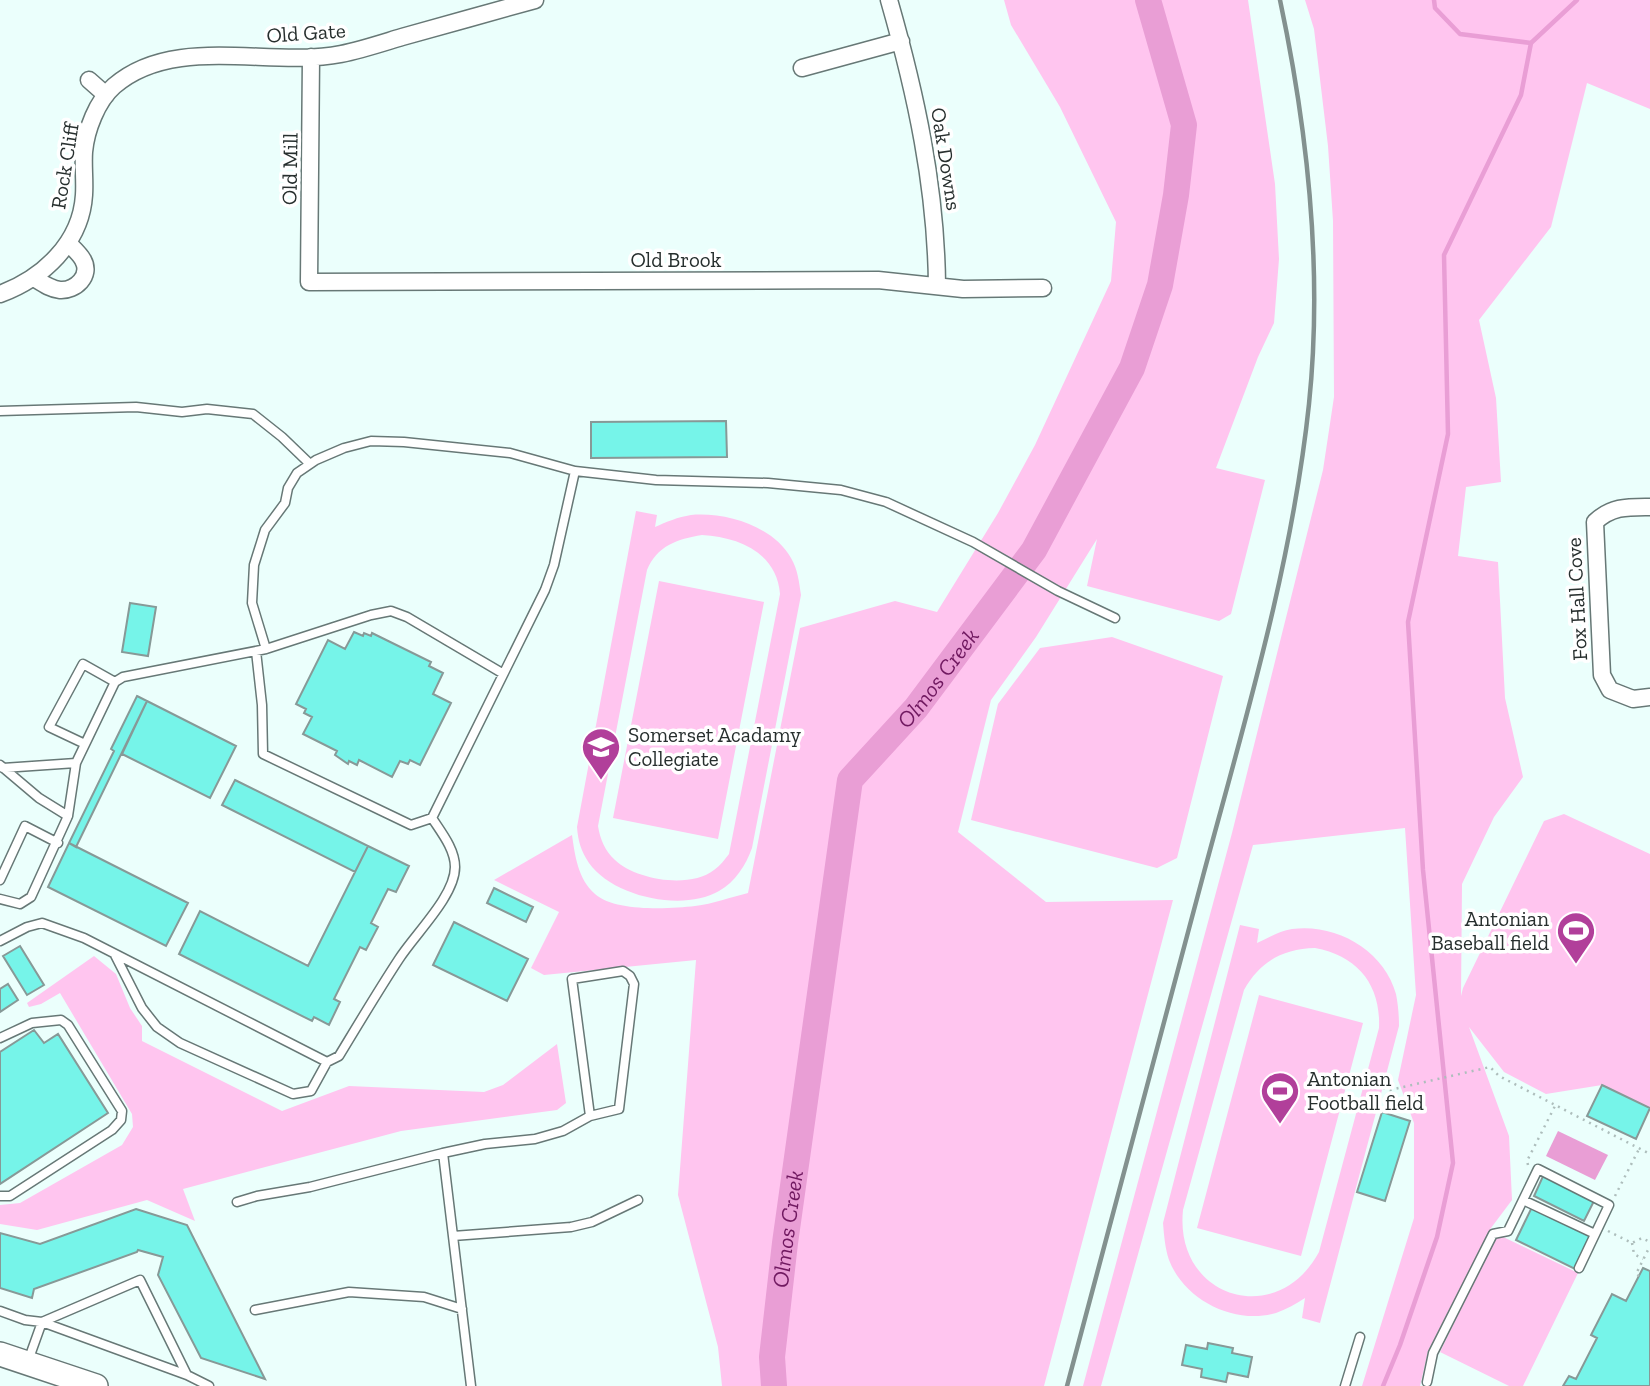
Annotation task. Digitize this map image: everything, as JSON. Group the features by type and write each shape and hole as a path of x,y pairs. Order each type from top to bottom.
{"main road":[{"path":"0,1354 94,1386"}],"street":[{"name":"Old Gate","path":"106,95 133,73 153,63 171,59 311,57 340,54 535,0"},
{"name":"Oak Downs","path":"890,0 923,132 932,186 937,285"},
{"path":"802,68 901,41"},
{"name":"Old Mill","path":"309,282 311,57"},
{"path":"89,80 106,95"},
{"name":"Rock Cliff","path":"0,293 34,278 59,256 68,243 80,218 84,196 84,152 89,130 106,95"},
{"path":"34,278 50,288 60,290 69,289 82,281 86,268 83,260 68,243"},
{"name":"Old Brook","path":"309,282 878,280 963,289 1043,288"},
{"name":"Fox Hall Cove","path":"1650,508 1620,507 1604,513 1595,522 1602,675 1610,690 1633,699 1650,697"}],"lane":[{"path":"0,411 136,407 182,412 207,409 253,414 310,464"},
{"path":"266,649 252,603 254,565 265,530 285,503 288,488 297,473 344,448 371,441 510,453 575,471 656,480 768,483 841,490 886,502 973,542 1058,590 1115,618"},
{"path":"256,651 262,705 263,754 411,825 432,818 545,590 554,565 575,471"},
{"path":"0,899 20,904 31,897 68,817 76,763 115,682 123,677 266,649 343,623 391,611 407,617 502,673"},
{"path":"85,744 49,727 83,664 115,682"},
{"path":"2,767 76,763"},
{"path":"2,767 39,798 68,817"},
{"path":"116,955 142,1007 157,1027 180,1043 293,1094 311,1091 327,1062 339,1056 401,956 443,898 452,880 455,866 452,852 432,818"},
{"path":"0,880 25,826 58,843"},
{"path":"0,941 27,927 42,923 84,938 327,1062"},
{"path":"237,1202 257,1196 310,1188 443,1153 535,1139 563,1131 590,1116 619,1109 634,984 630,976 622,971 572,979 590,1116"},
{"path":"0,1038 33,1023 61,1020 68,1025 122,1111 121,1121 112,1130 10,1196 0,1196"},
{"path":"443,1153 471,1386"},
{"path":"1437,1386 1426,1384 1433,1353 1493,1234 1508,1231 1538,1169 1609,1205 1579,1268"},
{"path":"453,1236 571,1227 592,1222 638,1200"},
{"path":"1523,1200 1597,1231"},
{"path":"28,1363 42,1321 140,1280 187,1375"},
{"path":"255,1310 349,1292 424,1297 461,1309"},
{"path":"0,1311 25,1320 42,1321 187,1375 209,1386"},
{"path":"1345,1386 1360,1337"}],"path":[{"path":"1382,1088 1390,1090 1490,1067 1499,1076 1650,1154"},
{"path":"1532,1182 1527,1161 1555,1106"},
{"path":"1609,1205 1639,1149"},
{"path":"1597,1231 1632,1243 1642,1238 1650,1244 1636,1274 1639,1276"},
{"path":"1632,1243 1634,1254 1643,1259"}],"shaded area":[{"path":"1004,0 1248,0 1275,184 1279,259 1274,323 1258,357 1216,468 1265,480 1231,614 1219,621 1087,586 1097,539 1036,637 991,700 958,832 1046,902 1173,900 1044,1386 722,1386 718,1347 678,1195 696,960 544,975 531,968 559,912 494,880 572,835 576,859 589,888 604,900 615,904 643,908 684,907 708,904 748,893 800,628 895,601 937,612 998,513 1035,445 1111,281 1116,222 1060,107 1011,25"},
{"path":"1305,0 1650,0 1650,109 1587,83 1551,227 1479,320 1496,398 1501,482 1466,487 1458,556 1498,562 1505,698 1523,777 1494,817 1462,884 1461,996 1544,821 1564,814 1650,854 1650,1108 1602,1085 1546,1094 1504,1072 1469,1027 1509,1136 1512,1200 1491,1228 1428,1351 1420,1386 1362,1386 1414,1218 1414,1123 1398,1080 1416,995 1405,828 1253,845 1101,1386 1083,1386 1232,833 1323,470 1334,397 1333,221 1328,146 1314,29"},
{"path":"636,511 657,515 655,527 691,515 719,516 747,523 773,537 791,558 797,572 801,595 752,848 743,867 725,887 704,897 687,900 650,898 614,885 600,875 584,854 577,827","holes":["702,535 742,544 764,558 772,568 780,594 729,854 704,876 663,880 636,873 615,860 608,853 598,826 647,570 656,555 669,545"]},
{"path":"659,581 764,602 718,839 613,818"},
{"path":"1112,637 1223,676 1177,858 1157,868 971,820 998,704 1040,648"},
{"path":"1240,925 1259,929 1257,943 1287,930 1309,928 1341,935 1356,943 1381,964 1390,978 1396,994 1399,1026 1320,1323 1302,1318 1305,1298 1276,1313 1244,1316 1213,1306 1199,1298 1177,1275 1169,1260 1163,1223","holes":["1315,948 1330,952 1355,965 1364,975 1376,998 1379,1028 1319,1252 1301,1276 1279,1291 1255,1296 1232,1293 1211,1283 1195,1265 1185,1240 1183,1210 1244,990 1257,971 1283,954"]},
{"path":"94,956 116,974 130,1008 142,1026 142,1041 282,1111 349,1086 484,1092 503,1085 557,1044 566,1103 557,1110 401,1131 183,1189 195,1221 147,1200 37,1230 0,1224 0,1205 20,1203 122,1145 133,1127 132,1114 60,993 41,1004 29,1007 27,1003"},
{"name":"Antonian Football field","path":"1259,995 1363,1023 1301,1256 1197,1228"},
{"path":"1558,1131 1608,1155 1595,1180 1546,1156"},
{"path":"1497,1234 1578,1273 1523,1386 1509,1386 1440,1352"}],"building":[{"path":"726,421 727,457 591,458 591,422"},
{"path":"130,603 156,607 148,656 122,652"},
{"path":"354,632 363,636 364,633 371,636 372,633 431,662 429,666 443,673 433,694 451,703 420,765 410,760 408,764 400,761 392,777 359,760 357,765 349,761 348,764 335,755 337,751 303,734 312,717 304,713 306,709 296,704 328,640 345,649"},
{"path":"137,696 147,701 76,847 69,843 114,751 111,749"},
{"path":"147,701 236,746 210,798 122,754"},
{"path":"235,780 368,846 355,872 222,805"},
{"path":"69,843 188,903 166,946 48,887"},
{"path":"368,846 409,866 396,892 388,889 371,923 378,927 366,950 360,947 334,999 340,1002 329,1025 314,1017 312,1021 179,954 200,911 308,966"},
{"path":"494,888 533,907 526,922 487,903"},
{"path":"454,922 528,959 507,1001 433,965"},
{"path":"20,946 44,985 27,995 3,956"},
{"path":"8,984 18,1000 0,1012 0,989"},
{"path":"34,1030 44,1043 58,1034 108,1113 0,1184 0,1052"},
{"path":"1602,1085 1650,1108 1636,1139 1587,1116"},
{"path":"1382,1112 1410,1121 1385,1201 1357,1192"},
{"path":"1544,1174 1595,1199 1584,1221 1534,1196"},
{"path":"1532,1207 1591,1235 1575,1269 1516,1240"},
{"path":"136,1209 187,1225 265,1379 201,1358 158,1275 163,1257 138,1250 34,1289 32,1298 0,1288 0,1233 40,1244"},
{"path":"1643,1268 1650,1271 1650,1386 1563,1386 1569,1376 1576,1379 1597,1338 1591,1335 1612,1294 1626,1301"},
{"path":"1208,1343 1233,1348 1232,1353 1252,1357 1248,1377 1228,1373 1226,1382 1201,1377 1202,1369 1182,1365 1186,1345 1207,1349"}],"waterway":[{"name":"Olmos Creek","path":"774,1386 772,1357 785,1243 850,780 916,708 1034,550 1132,368 1160,285 1176,195 1184,125 1148,0"},
{"path":"1434,0 1435,8 1460,34 1531,43"},
{"path":"1383,1386 1437,1237 1453,1163 1423,870 1408,622 1448,434 1444,255 1521,95 1531,43 1577,0"}],"railway":[{"path":"1067,1386 1251,701 1279,583 1301,464 1313,353 1313,252 1305,150 1280,0"}],"place":[{"name":"Somerset Acadamy Collegiate","path":"601,781"},
{"name":"Antonian Baseball field","path":"1576,965"},
{"name":"Antonian Football field","path":"1280,1125"}]}
